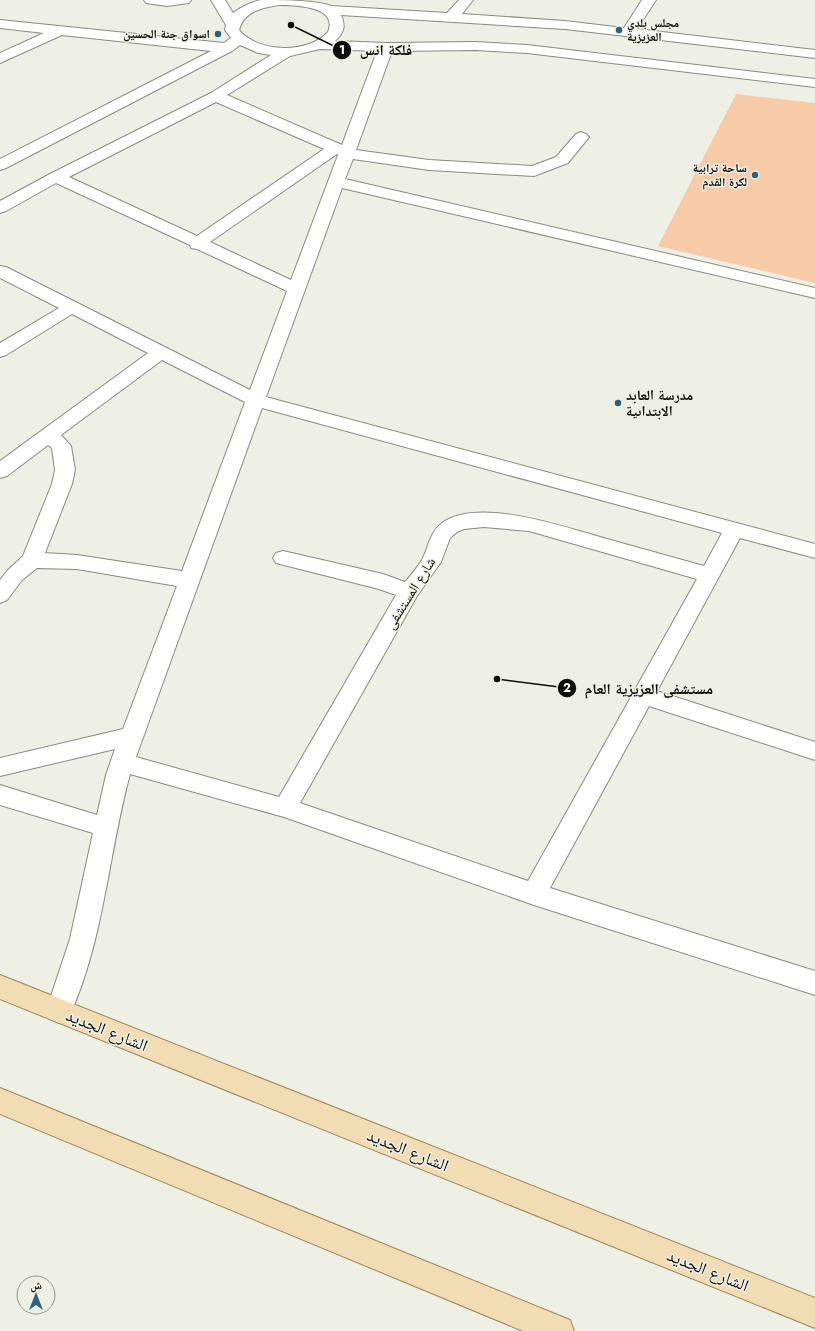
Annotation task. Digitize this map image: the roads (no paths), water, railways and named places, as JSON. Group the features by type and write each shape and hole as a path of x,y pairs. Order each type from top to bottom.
{"main road":[{"name":"الشارع الجديد","path":"0,987 815,1313"},
{"path":"0,1101 559,1331"}],"street":[{"path":"151,0 167,2 184,0"},
{"path":"218,0 233,24"},
{"path":"451,18 466,0"},
{"path":"628,32 649,0"},
{"path":"0,24 61,30 233,44 248,45 260,49 288,51 310,48 328,40 338,28 337,21 334,15 328,10 307,1 264,2 240,14 233,24 233,44"},
{"path":"328,10 513,21 628,32 815,54"},
{"path":"0,59 61,30"},
{"path":"0,165 233,44"},
{"path":"319,45 386,47 476,46 527,49 815,83"},
{"path":"59,1011 79,951 99,864 105,827 122,762 336,182 341,150 386,47"},
{"path":"0,208 56,177 216,96 288,51"},
{"path":"216,96 341,150 429,165 534,171 562,160 581,137"},
{"path":"197,244 341,150"},
{"path":"56,177 197,244 297,289"},
{"path":"336,182 815,293"},
{"path":"0,270 256,400 815,552"},
{"path":"0,351 72,307"},
{"path":"0,471 161,352"},
{"path":"0,595 15,575 32,560 62,484 65,470 61,446 50,434"},
{"name":"شارع المستشفى","path":"284,808 409,591 432,561 443,533 465,522 480,520 510,520 529,524 709,575"},
{"path":"534,894 734,530"},
{"path":"283,558 383,582 409,591"},
{"path":"32,560 77,562 189,580"},
{"path":"643,695 815,751"},
{"path":"0,767 131,736"},
{"path":"122,762 284,808 534,894 815,983"},
{"path":"0,795 105,827"}],"place":[{"name":"فلكة انس","path":"291,25"},
{"name":"مجلس بلدي العزيزية","path":"619,30"},
{"name":"اسواق جنة الحسين","path":"218,34"},
{"name":"ساحة ترابية لكرة القدم","path":"755,175"},
{"name":"مدرسة العابد الابتداىية","path":"618,403"},
{"name":"مستشفى العزيزية العام","path":"497,679"}]}
